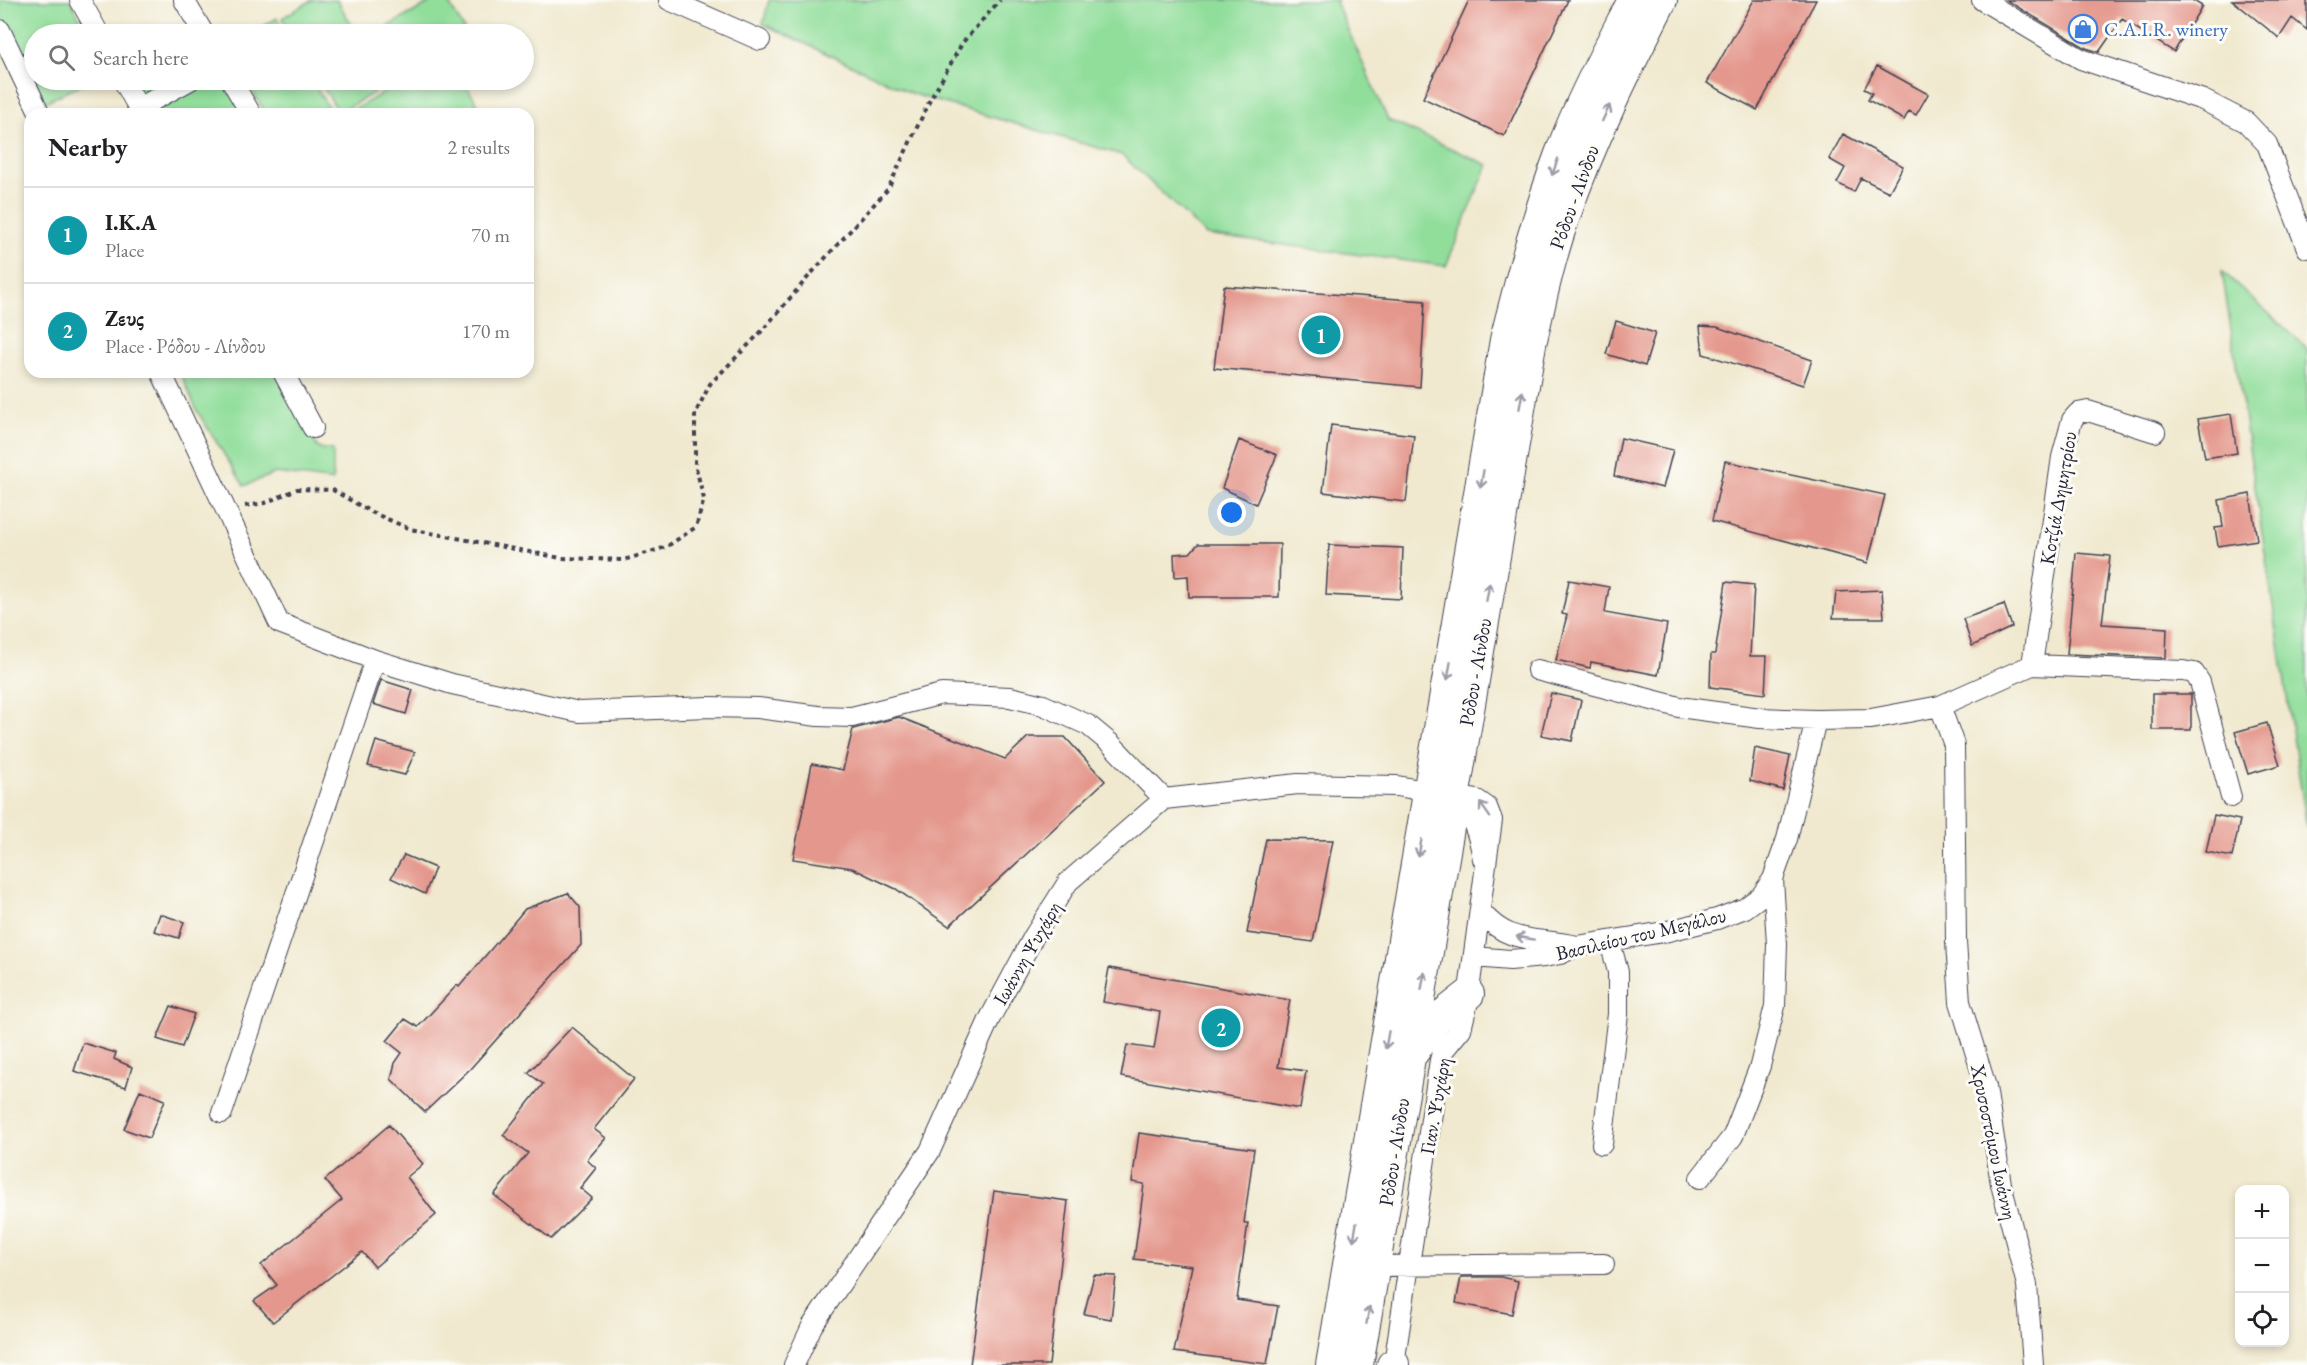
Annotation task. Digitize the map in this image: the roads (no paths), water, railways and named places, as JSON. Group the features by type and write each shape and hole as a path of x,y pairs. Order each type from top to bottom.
{"main road":[{"name":"Ρόδου - Λίνδου","path":"1358,1365 1410,1059 1442,793 1503,350 1523,266 1540,208 1561,152 1597,69 1633,0"},
{"name":"Ρόδου - Λίνδου","path":"1331,1365 1442,793 1531,344 1547,274 1564,217 1594,140 1620,82 1662,0"},
{"path":"1410,1059 1437,1019 1469,994"}],"street":[{"path":"80,0 93,24"},
{"path":"184,0 198,24"},
{"path":"669,0 760,40"},
{"path":"1982,0 2081,59 2204,100 2246,122 2267,144 2307,248"},
{"path":"0,30 24,80"},
{"path":"29,90 37,108"},
{"path":"128,90 138,108"},
{"path":"145,108 174,90"},
{"path":"237,90 247,108"},
{"path":"164,378 279,623 375,660 452,684 579,712 708,706 758,708 818,716 852,717 942,694 1010,697 1043,705 1088,725 1111,744 1164,800 1298,784 1397,786 1442,793"},
{"path":"285,378 313,428"},
{"name":"Κοτζιά Δημητρίου","path":"2032,665 2062,457 2072,420 2079,413 2088,411 2155,432"},
{"path":"222,1113 375,660"},
{"path":"1537,670 1678,707 1760,718 1816,720 1871,719 1940,706 2032,665 2183,671 2194,674 2200,682 2230,797"},
{"name":"Χρυσοστόμου Ιωάννη","path":"1940,706 1954,745 1956,942 1960,1002 1986,1088 2001,1184 2027,1285 2033,1365"},
{"name":"Βασιλείου του Μεγάλου","path":"1474,957 1510,960 1560,954 1576,946 1664,933 1718,919 1745,908 1761,896 1773,879 1786,839 1816,720"},
{"name":"Γιαν. Ψυχάρη","path":"1393,1365 1440,1060 1443,1051 1461,1029 1469,994 1485,886 1476,826 1466,808 1442,793"},
{"name":"Ιωάννη Ψυχάρη","path":"794,1365 812,1326 930,1151 988,1020 1034,936 1068,882 1164,800"},
{"path":"1700,1178 1733,1136 1760,1066 1775,1006 1777,944 1773,879"},
{"path":"1481,912 1497,929 1512,936 1558,941 1576,946"},
{"path":"1602,1144 1618,1014 1618,972 1610,942"},
{"path":"1376,1266 1604,1264"}],"place":[{"name":"C.A.I.R. winery","path":"2083,29"},
{"name":"Ι.Κ.Α","path":"1321,335"},
{"name":"Ζευς","path":"1221,1028"}]}
